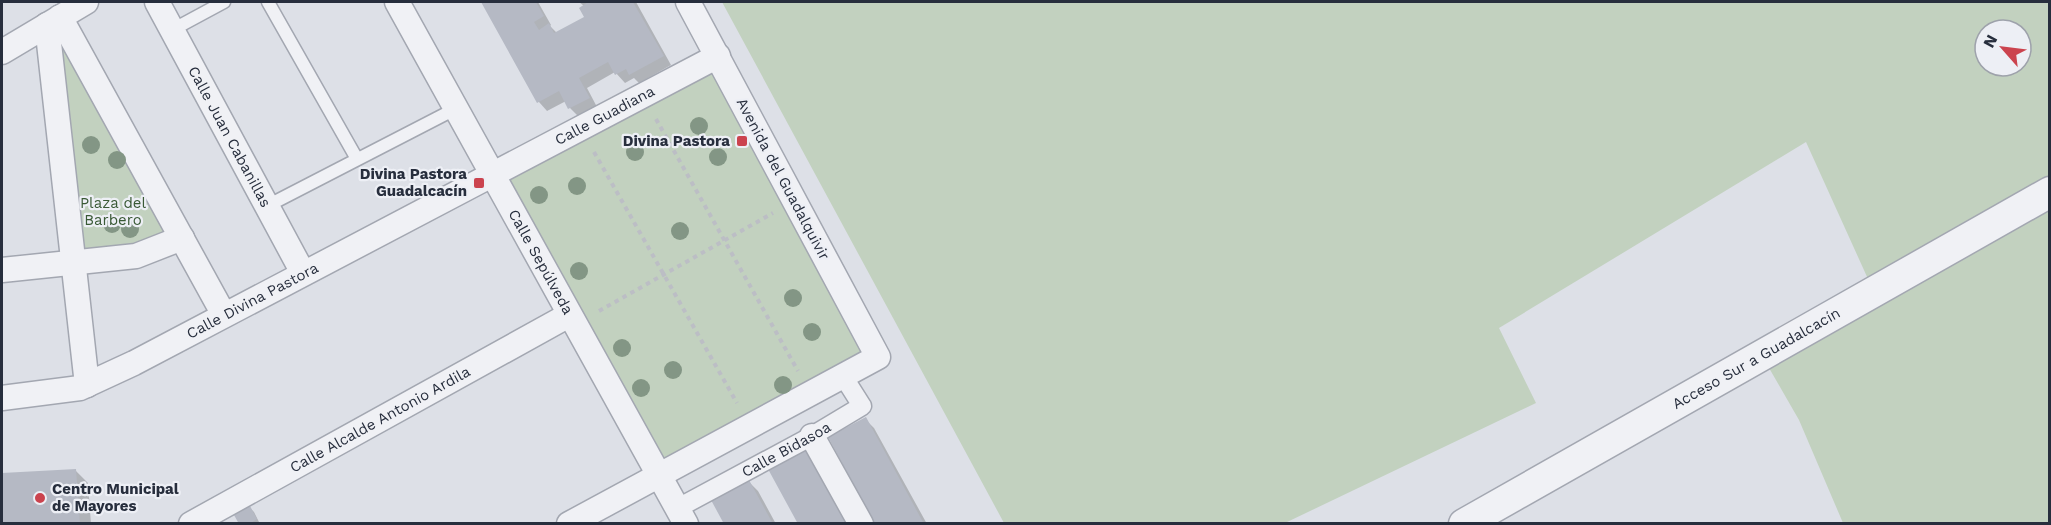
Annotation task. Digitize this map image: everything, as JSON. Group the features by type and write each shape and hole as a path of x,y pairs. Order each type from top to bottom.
{"street":[{"name":"Calle Juan Cabanillas","path":"157,2 303,273"},
{"name":"Calle Sepúlveda","path":"397,2 682,516"},
{"name":"Avenida del Guadalquivir","path":"688,2 878,357 843,376"},
{"path":"2,52 65,11"},
{"path":"65,11 224,315"},
{"path":"65,11 72,262 87,385"},
{"name":"Calle Guadiana","path":"493,172 718,56"},
{"name":"Calle Divina Pastora","path":"2,398 81,388 134,363 493,172"},
{"name":"Acceso Sur a Guadalcacín","path":"1464,524 1504,512 2049,192"},
{"path":"2,270 136,256 182,238"},
{"name":"Calle Alcalde Antonio Ardila","path":"191,524 572,320"},
{"path":"569,524 843,376"},
{"name":"Calle Bidasoa","path":"682,516 862,406 843,376"},
{"path":"812,436 861,524"}],"lane":[{"path":"172,30 224,2"},
{"path":"268,2 357,159"},
{"path":"267,206 457,108"}],"path":[{"path":"642,95 810,394"},
{"path":"580,127 750,426"},
{"path":"572,320 663,274 795,201"}],"green space":[{"path":"722,2 2049,2 2049,523 1843,523 1799,420 1765,361 1873,290 1806,142 1499,328 1536,403 1285,523 1004,523"},
{"name":"Plaza del Barbero","path":"60,17 182,238 72,262"},
{"path":"718,56 878,357 660,475 493,173"}],"building":[{"path":"481,2 536,2 544,16 534,22 539,30 549,23 554,33 584,17 579,8 588,2 633,2 664,56 629,75 626,69 615,75 608,62 579,78 590,98 568,109 559,91 537,103"},
{"path":"866,417 924,524 875,524 828,437"},
{"path":"806,449 847,524 798,524 768,469"},
{"name":"Centro Municipal de Mayores","path":"76,469 80,524 2,524 2,473"},
{"path":"749,480 773,524 724,524 711,500"},
{"path":"250,506 257,519 249,524 239,524 234,515"}],"place":[{"name":"Divina Pastora","path":"742,141"},
{"name":"Divina Pastora Guadalcacín","path":"479,183"},
{"name":"Centro Municipal de Mayores","path":"40,498"}]}
